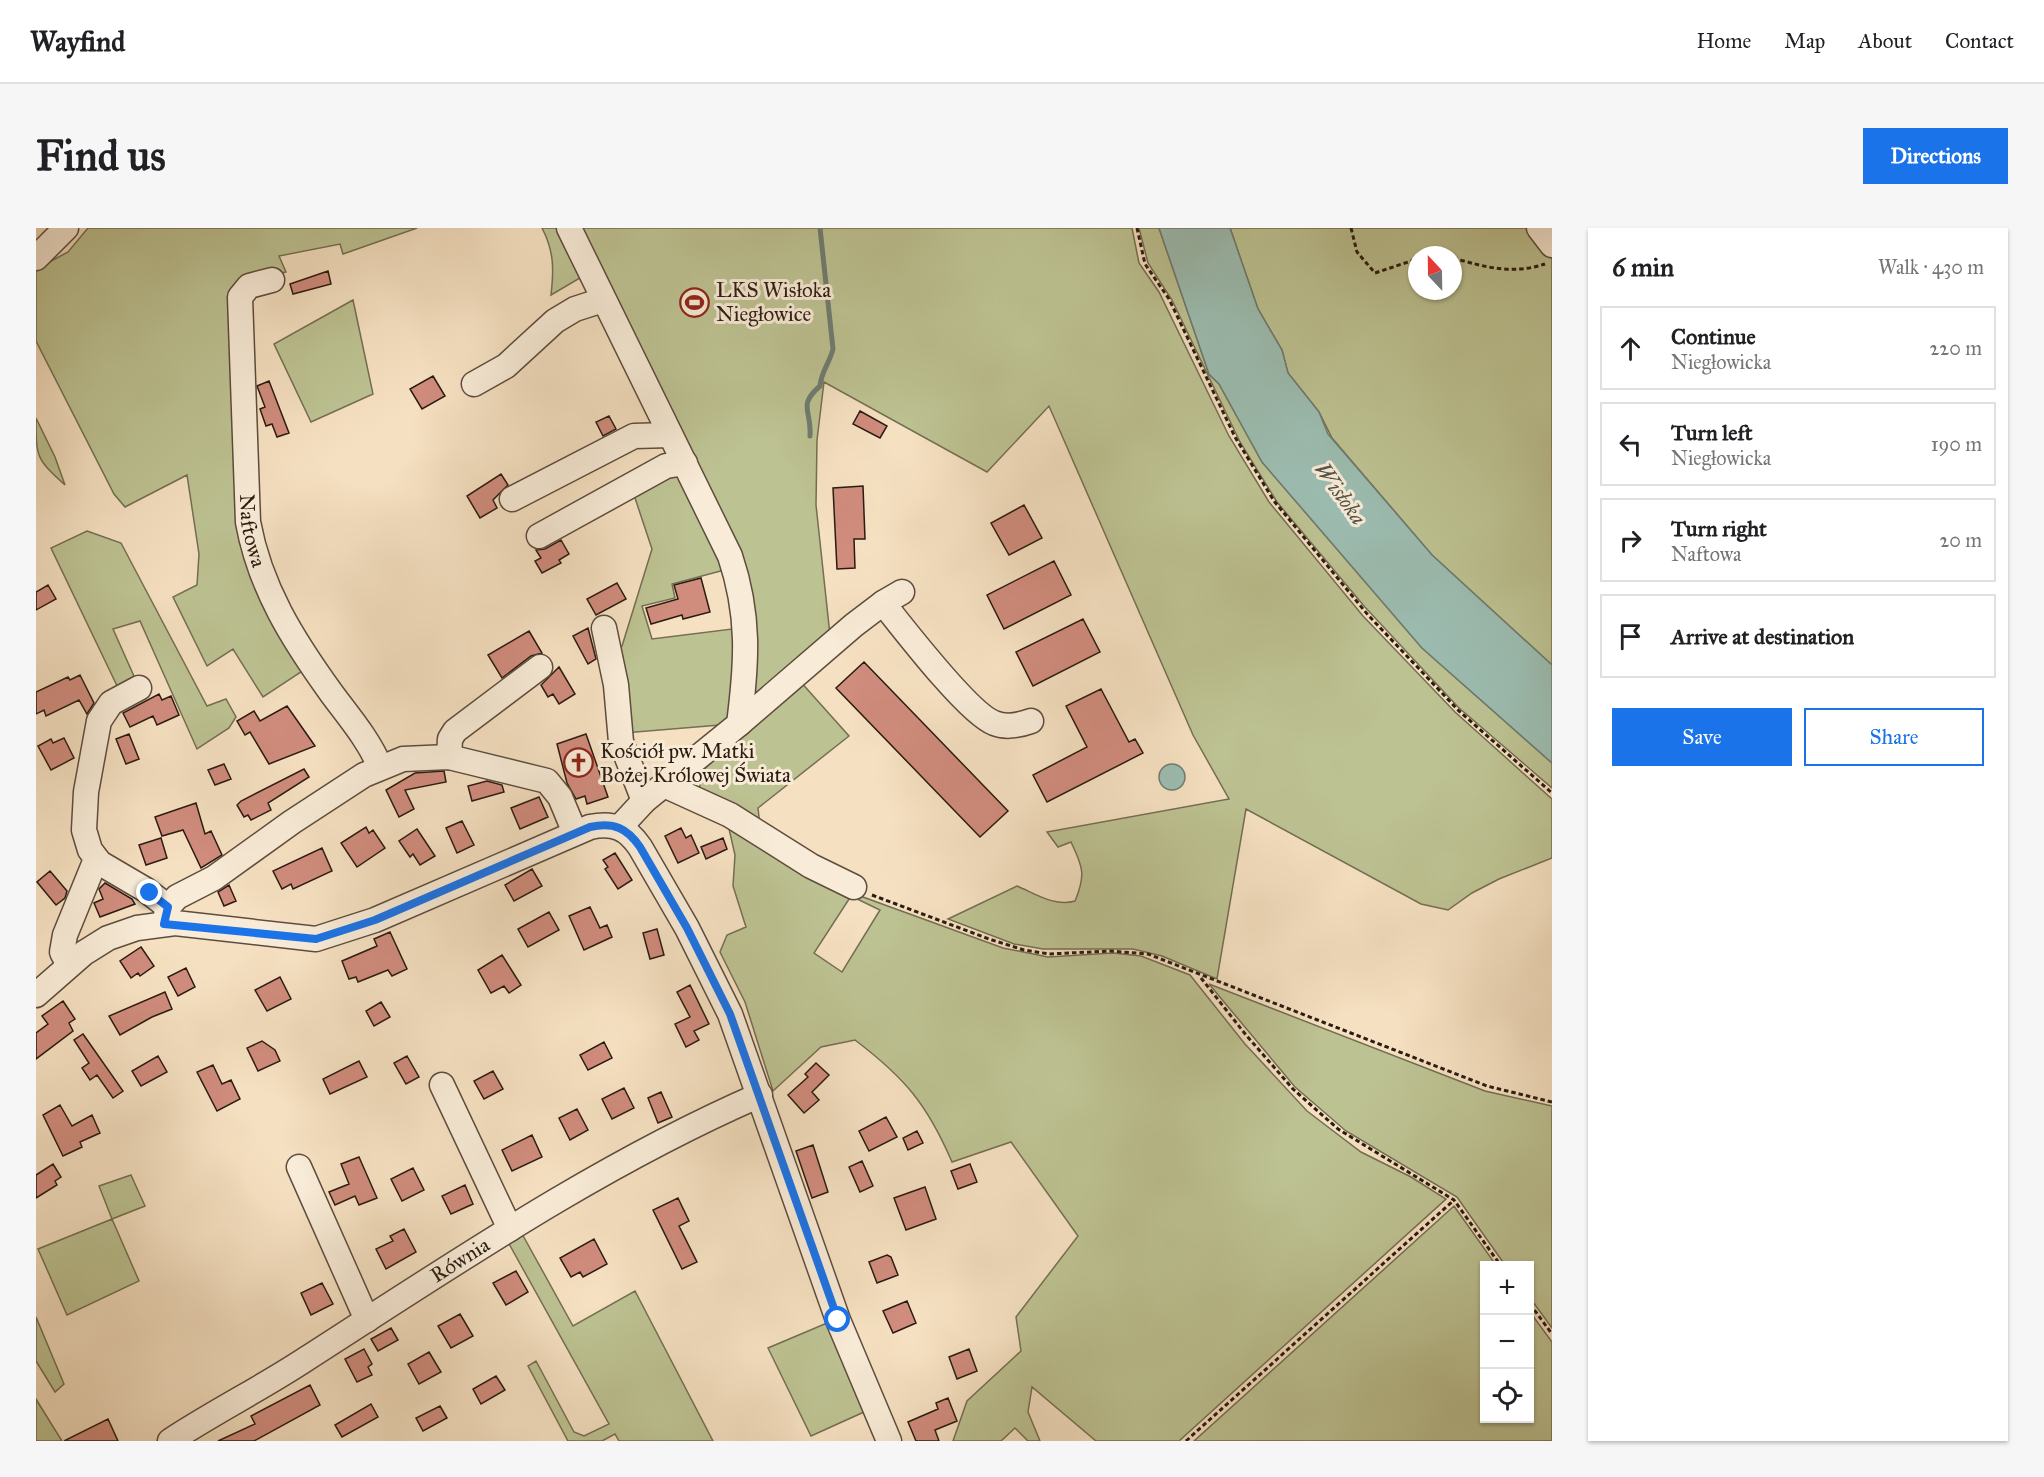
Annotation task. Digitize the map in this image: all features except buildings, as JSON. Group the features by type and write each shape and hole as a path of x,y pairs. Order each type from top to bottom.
{"street":[{"path":"36,258 66,228"},
{"path":"569,228 730,556 744,605 747,645 739,724"},
{"path":"1539,228 1552,244"},
{"name":"Naftowa","path":"272,280 249,285 240,297 248,522 254,552 268,591 282,620 380,767"},
{"path":"474,384 506,366 555,321 575,309 603,300"},
{"path":"512,499 634,436 670,435"},
{"path":"539,536 666,466 685,463"},
{"path":"620,827 644,801 893,598 942,673 983,716 993,723 1003,725 1031,721"},
{"path":"604,628 616,685 621,742 644,801"},
{"path":"449,757 450,739 455,732 540,667"},
{"path":"139,688 111,703 96,728 84,822 86,839 96,859 146,890 166,915"},
{"path":"166,915 177,897 214,878 320,803 380,767 414,758 449,757 547,781 560,796 575,833"},
{"path":"664,785 730,815 811,866 854,887"},
{"path":"36,995 69,966 108,938 166,915 316,939 375,920 575,833 601,824 620,827 629,832 640,847 708,968 760,1095 798,1212 838,1320 889,1441"},
{"path":"69,966 63,957 63,944 96,859"},
{"path":"441,1085 510,1229"},
{"name":"Równia","path":"174,1440 619,1163 699,1122 760,1095"},
{"path":"299,1167 367,1320"}],"path":[{"path":"1137,228 1145,264 1169,299 1235,437 1274,501 1368,615 1459,711 1552,793"},
{"path":"1351,228 1357,252 1375,273 1408,262"},
{"path":"1462,260 1512,271 1552,262"},
{"path":"854,887 968,932 1024,950 1049,954 1110,951 1148,954 1200,977 1283,1005 1487,1086 1552,1102"},
{"path":"1200,977 1293,1089 1338,1129 1454,1200 1497,1261"},
{"path":"1186,1441 1454,1200"},
{"path":"1534,1309 1552,1334"}],"green space":[{"path":"88,228 417,228 343,254 340,244 279,256 286,272 252,279 242,506 307,668 263,697 233,649 207,666 173,597 197,585 199,554 187,475 125,507 114,494 36,341 36,269 68,252"},
{"path":"542,228 562,228 585,275 551,295 552,260"},
{"path":"582,228 1132,228 1139,263 1159,292 1229,436 1269,502 1363,616 1455,712 1552,799 1552,858 1499,879 1472,893 1448,910 1421,904 1246,809 1217,979 1162,956 1133,949 1043,949 1014,944 948,919 1017,886 1053,901 1075,901 1082,877 1078,858 1071,842 1058,847 1047,832 1229,799 1193,735 1049,406 987,472 824,382 817,440 816,505 830,635 749,710 756,646"},
{"path":"1139,228 1159,228 1209,374 1219,384 1262,462 1422,648 1552,763 1552,788 1458,707 1364,606 1277,502 1240,442 1172,300 1148,263"},
{"path":"1230,228 1533,228 1552,248 1552,665 1432,555 1332,438 1319,412 1288,373 1282,350 1258,309"},
{"path":"353,300 373,394 311,422 274,344"},
{"path":"36,418 55,457 65,485 43,463 36,441"},
{"path":"675,468 728,569 672,584 675,598 642,606 652,639 740,628 733,715 720,725 624,733 613,648 622,646 652,549 632,489"},
{"path":"87,531 121,543 207,706 226,699 236,717 229,728 197,749 140,621 113,629 137,683 120,692 51,548"},
{"path":"799,680 849,736 758,808 760,826 700,789 699,774"},
{"path":"727,820 852,893 1003,948 1048,957 1113,953 1141,956 1190,975 1245,1044 1307,1111 1361,1152 1411,1177 1446,1199 1179,1441 1096,1441 1032,1387 1028,1412 1040,1441 1028,1441 1015,1428 1001,1441 953,1441 967,1401 1021,1351 1016,1317 1078,1236 1011,1142 952,1162 924,1108 913,1094 888,1067 855,1040 821,1047 773,1091 745,1002 720,952 727,935 746,927 733,886 735,855","holes":["851,896 880,910 842,972 814,953"]},
{"path":"1209,984 1485,1091 1552,1106 1552,1328 1534,1303 1534,1261 1502,1261 1457,1197 1346,1131 1295,1087"},
{"path":"131,1175 145,1206 112,1219 99,1186"},
{"path":"1454,1206 1493,1261 1480,1261 1480,1423 1534,1423 1534,1317 1552,1342 1552,1441 1194,1441"},
{"path":"112,1219 139,1281 67,1315 38,1249"},
{"path":"521,1232 573,1326 635,1291 713,1441 619,1441 615,1434 602,1441 568,1441 528,1366 536,1361 574,1432 584,1436 609,1424 508,1242"},
{"path":"36,1317 64,1384 55,1392 36,1361"},
{"path":"827,1323 864,1412 811,1436 768,1348"},
{"path":"36,1399 39,1404 62,1441 36,1441"}],"water":[{"name":"Wisłoka","path":"1159,228 1230,228 1258,309 1282,350 1288,373 1319,412 1328,434 1432,555 1552,665 1552,763 1422,648 1262,462 1219,384 1209,374"},
{"path":"1172,764 1182,767 1185,777 1182,787 1172,790 1162,787 1159,777 1162,767"}],"waterway":[{"path":"810,436 807,404 820,386 833,349 820,228"}],"place":[{"name":"LKS Wisłoka Niegłowice","path":"695,302"},
{"name":"Kościół pw. Matki Bożej Królowej Świata","path":"579,763"}],"route":[{"path":"150,893 168,907 164,924 175,923 236,932 316,939 375,920 590,827 601,824 610,825 629,832 687,928 730,1014 838,1320"}]}
